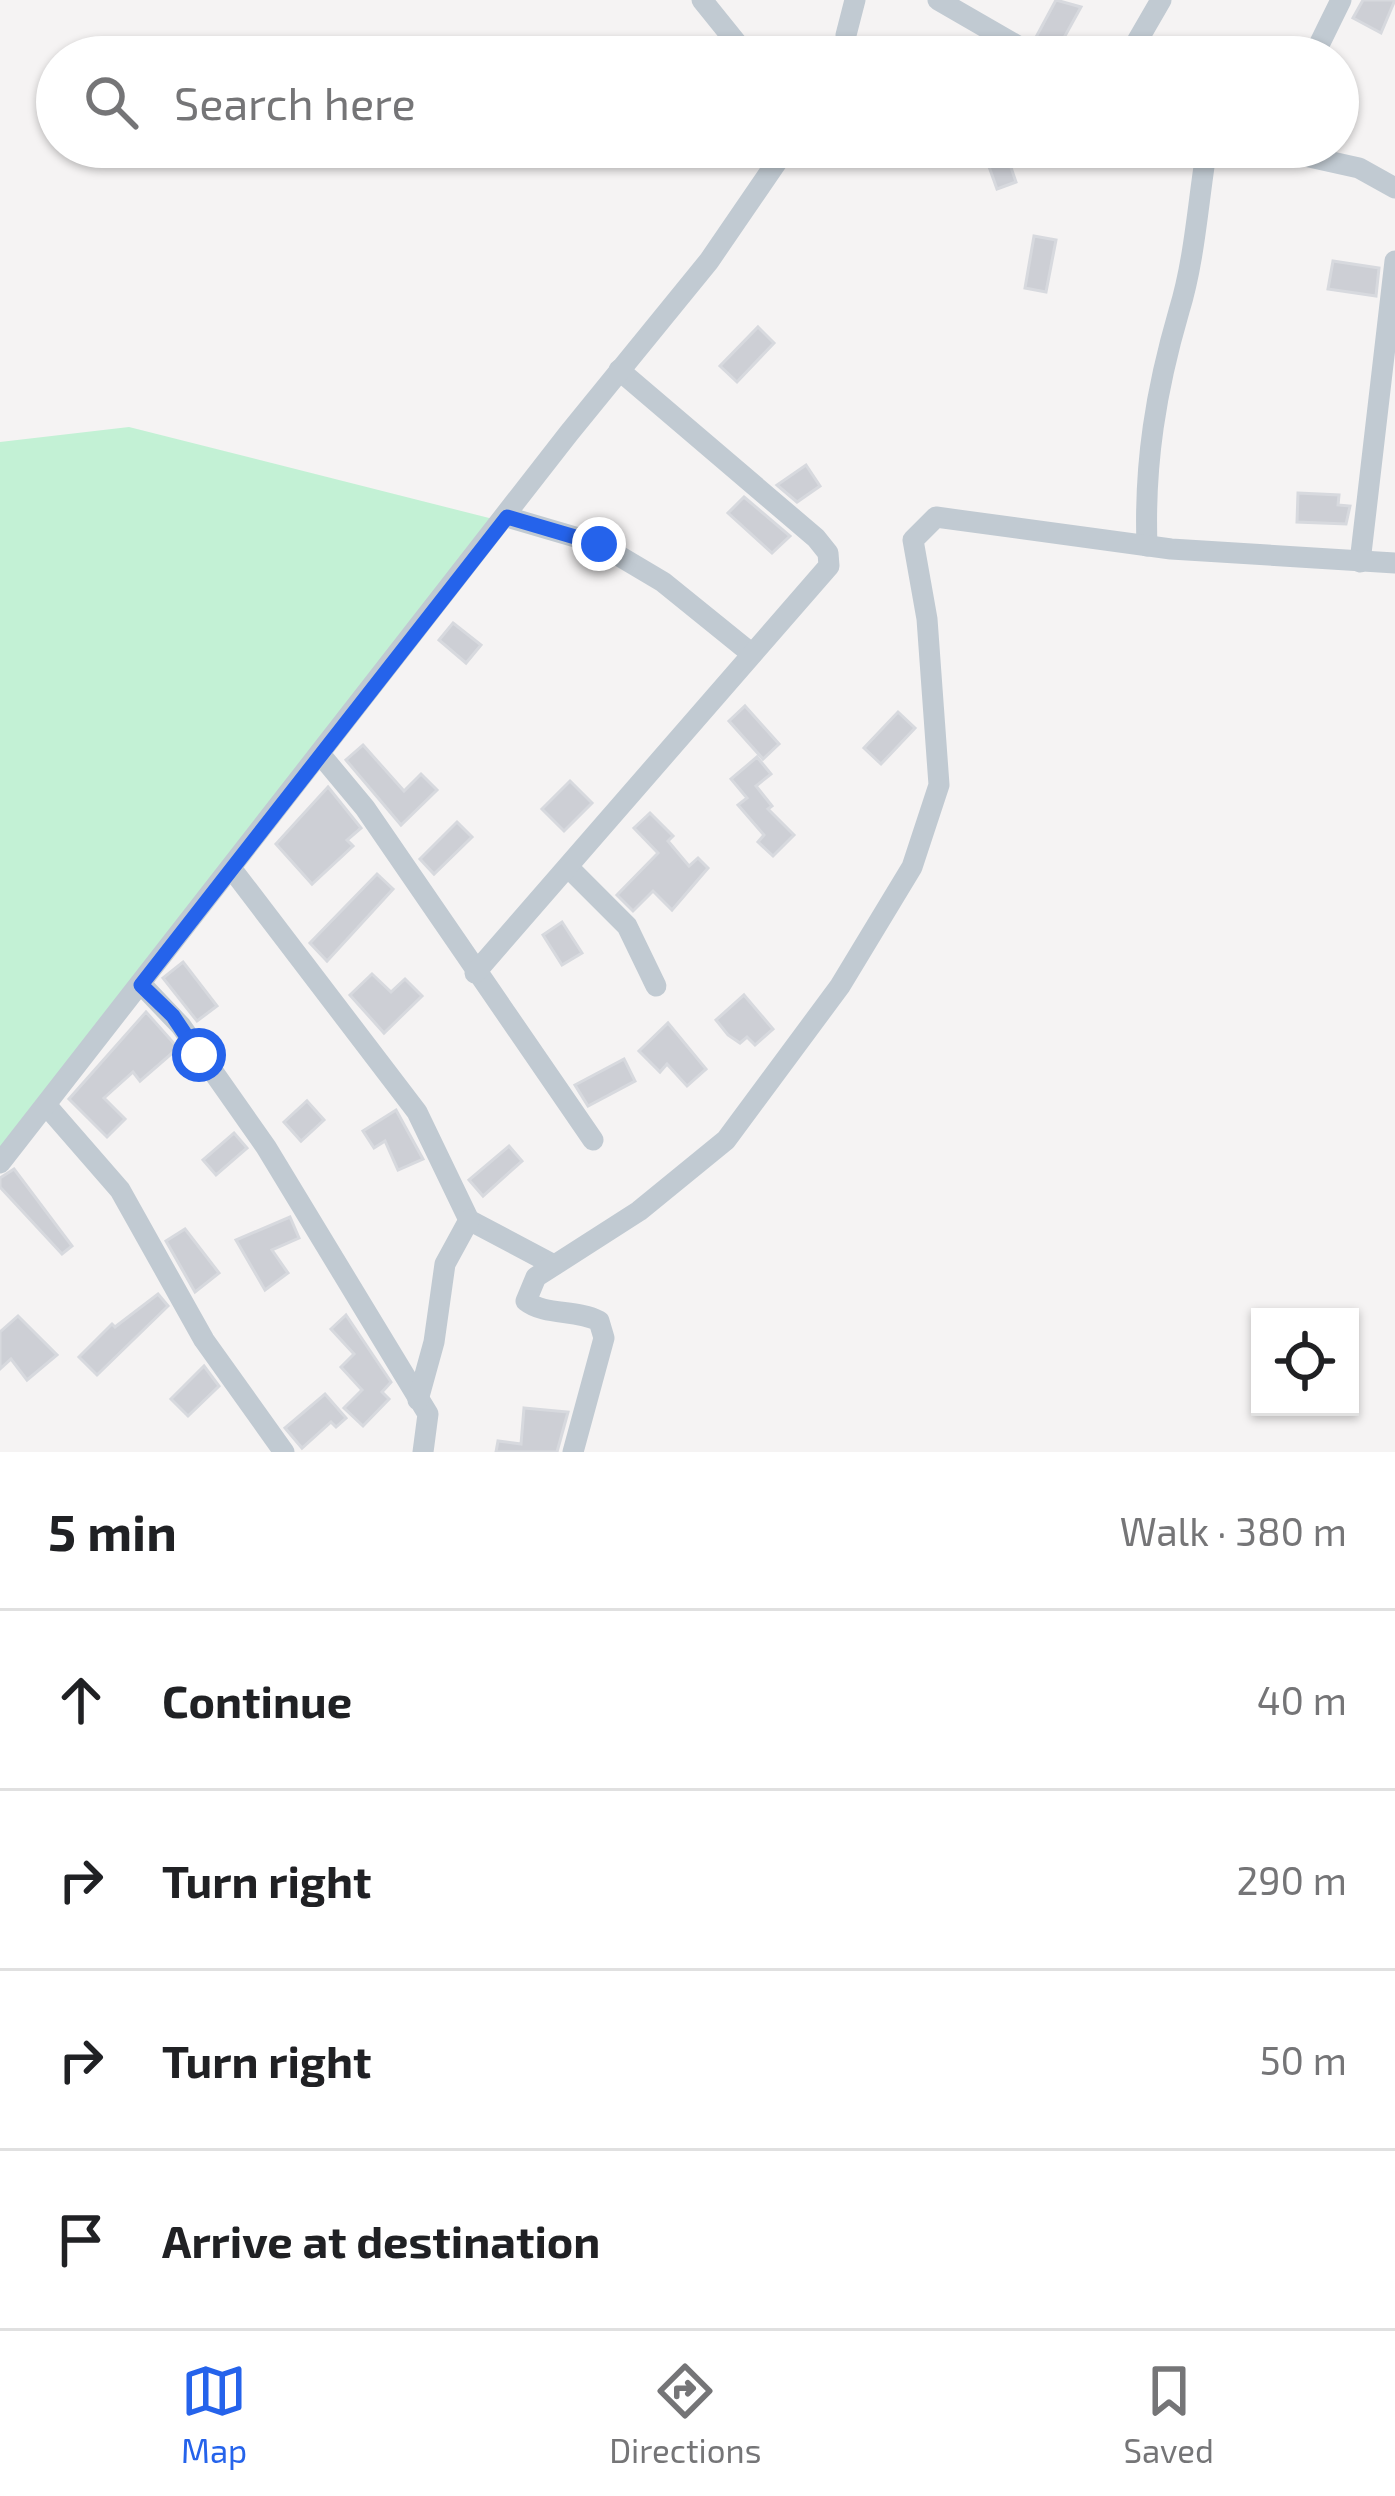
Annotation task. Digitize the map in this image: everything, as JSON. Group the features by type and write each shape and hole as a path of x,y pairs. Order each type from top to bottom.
{"street":[{"path":"702,0 731,36"},
{"path":"846,36 855,0"},
{"path":"1140,36 1161,0"},
{"path":"1323,36 1341,0"},
{"path":"946,2 1002,36"},
{"path":"0,1163 709,261 773,168"},
{"path":"1147,546 1144,474 1155,398 1180,310 1204,168"},
{"path":"1358,168 1395,188"},
{"path":"1360,562 1395,261"},
{"path":"476,973 829,566 828,553 619,370"},
{"path":"507,517 599,544 663,582 752,654"},
{"path":"573,1452 604,1338 599,1321 581,1311 534,1307 526,1300 536,1277 639,1211 726,1139 840,986 912,867 939,785 927,619 913,540 924,524 936,517 1147,546 1395,563"},
{"path":"320,754 365,808 593,1140"},
{"path":"231,868 417,1112 469,1220 554,1265"},
{"path":"569,868 627,926 656,986"},
{"path":"141,985 181,1026 266,1147 424,1403"},
{"path":"46,1105 120,1190 204,1340 284,1452"},
{"path":"423,1452 424,1403 445,1264 469,1220"}],"green space":[{"path":"129,427 505,522 0,1151 0,442"}],"building":[{"path":"1056,0 1081,7 1065,36 1037,36"},
{"path":"1363,0 1395,0 1381,33 1353,18"},
{"path":"990,168 1011,168 1016,182 997,189"},
{"path":"1034,236 1056,240 1046,292 1025,288"},
{"path":"1333,261 1379,268 1376,296 1328,289"},
{"path":"758,327 774,343 737,382 720,366"},
{"path":"806,465 820,486 797,502 777,485"},
{"path":"1298,493 1339,495 1338,505 1350,506 1346,524 1297,522"},
{"path":"744,497 790,536 772,553 728,513"},
{"path":"453,623 481,645 466,663 439,640"},
{"path":"745,706 779,744 763,759 729,721"},
{"path":"898,712 915,728 881,764 864,748"},
{"path":"363,745 404,791 421,774 437,790 401,825 346,760"},
{"path":"757,757 771,774 756,786 772,806 768,809 794,835 773,856 758,842 764,835 738,805 747,798 731,779"},
{"path":"570,781 592,803 564,831 542,809"},
{"path":"328,787 361,828 347,840 353,846 312,884 276,844"},
{"path":"650,813 673,836 668,841 689,866 698,858 708,868 672,910 653,891 633,911 617,895 658,853 634,828"},
{"path":"457,822 472,837 434,874 420,859"},
{"path":"377,874 393,889 327,961 310,943"},
{"path":"562,922 582,953 562,965 543,935"},
{"path":"183,962 217,1006 197,1021 163,978"},
{"path":"372,974 391,992 405,979 422,996 384,1033 350,995"},
{"path":"744,995 773,1029 755,1045 747,1037 740,1043 716,1020"},
{"path":"146,1012 178,1048 140,1081 133,1072 104,1098 125,1119 107,1137 69,1099"},
{"path":"668,1023 706,1069 687,1086 667,1064 660,1072 639,1051"},
{"path":"624,1059 635,1081 588,1106 575,1085"},
{"path":"307,1101 324,1120 301,1141 284,1122"},
{"path":"396,1110 423,1159 398,1170 385,1141 374,1148 363,1131"},
{"path":"234,1133 247,1148 216,1175 203,1160"},
{"path":"509,1146 522,1161 483,1196 469,1180"},
{"path":"14,1169 72,1246 62,1254 0,1187 0,1178"},
{"path":"290,1217 299,1238 272,1250 288,1273 265,1290 236,1240"},
{"path":"185,1229 219,1273 195,1292 166,1241"},
{"path":"158,1294 168,1306 97,1375 79,1357 112,1324 115,1327"},
{"path":"346,1315 391,1382 382,1392 389,1399 363,1426 344,1408 362,1390 341,1367 354,1354 331,1329"},
{"path":"18,1316 57,1355 27,1380 11,1359 0,1369 0,1332"},
{"path":"204,1366 219,1386 188,1416 171,1399"},
{"path":"325,1394 346,1418 336,1427 331,1422 302,1448 285,1428"},
{"path":"524,1408 568,1412 557,1452 496,1452 498,1441 521,1444"}],"route":[{"path":"199,1055 173,1016 141,985 311,765 507,517 599,544"}]}
